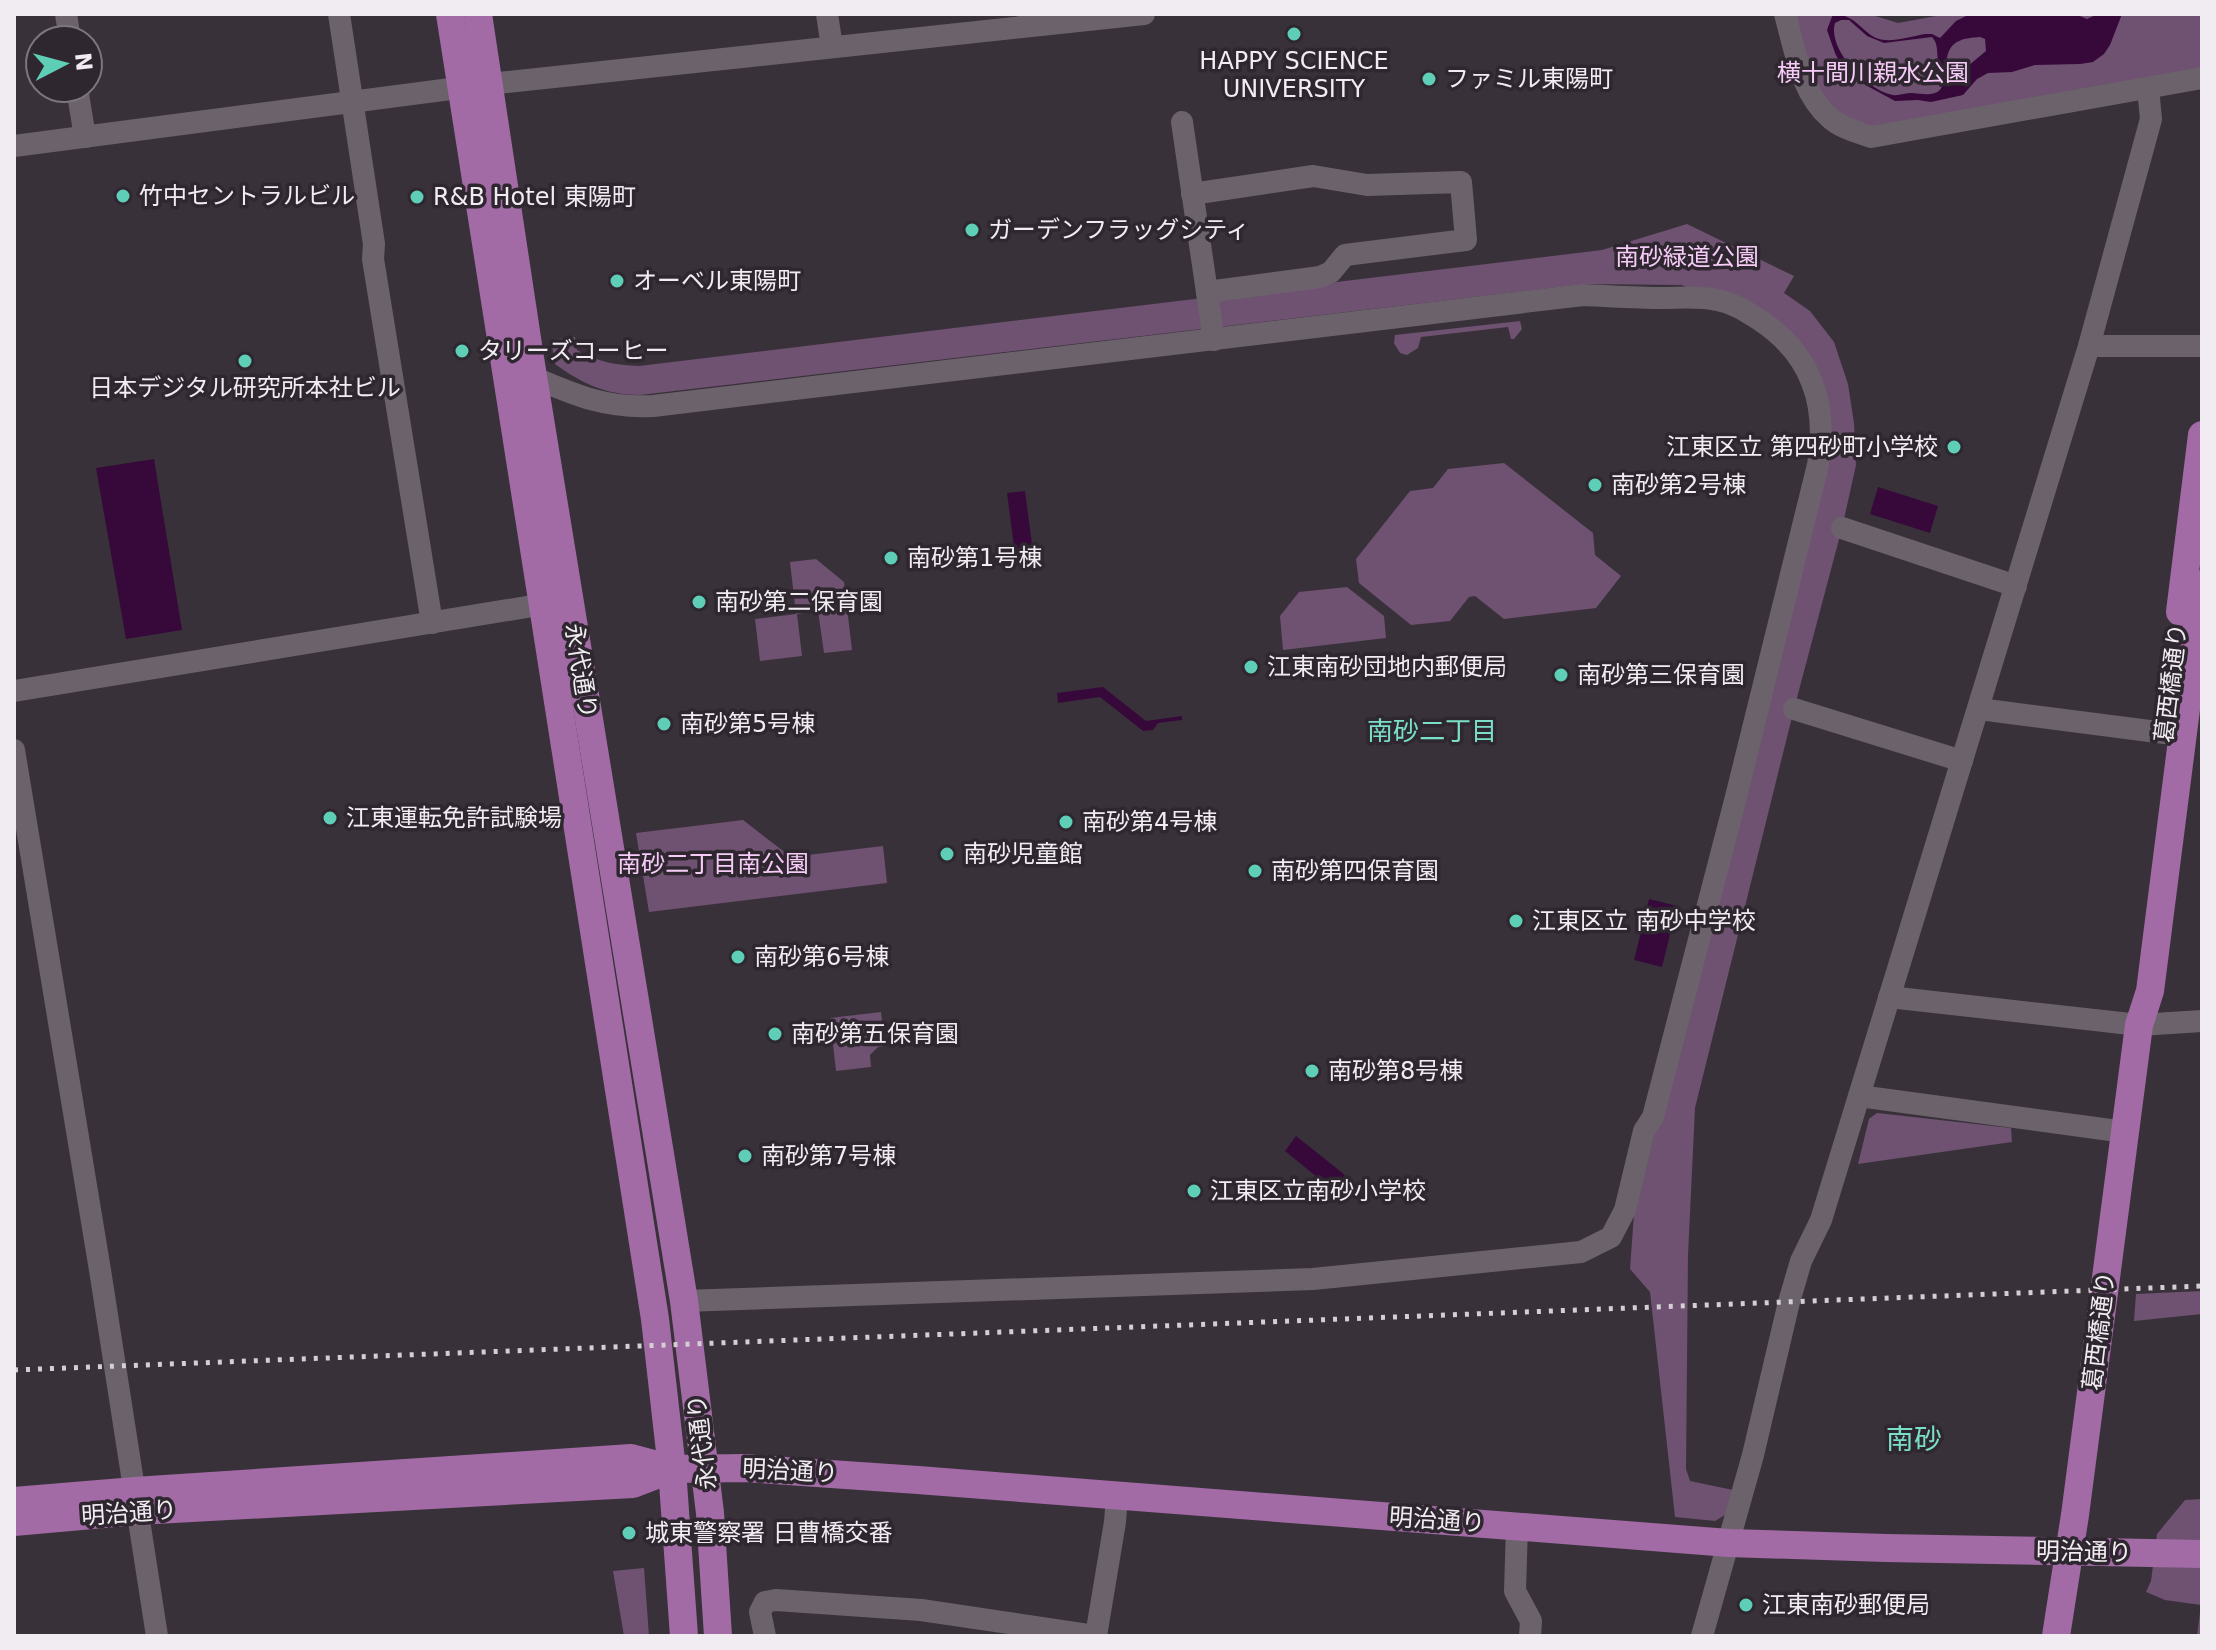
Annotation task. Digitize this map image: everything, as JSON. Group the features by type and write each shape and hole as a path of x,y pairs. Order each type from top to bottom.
{"main road":[{"name":"永代通り","path":"450,14 475,86 533,377 556,602 661,1360 684,1636"},
{"name":"永代通り","path":"478,14 475,86 505,366 556,602 687,1324 710,1513 718,1636"},
{"name":"葛西橋通り","path":"2139,1025 2133,989 2202,435"},
{"name":"葛西橋通り","path":"2056,1636 2070,1552 2139,1025 2150,991 2202,584"},
{"name":"明治通り","path":"14,1501 136,1501 633,1484 672,1469 777,1470 1729,1543 2190,1553"},
{"name":"明治通り","path":"14,1522 136,1501"}],"street":[{"path":"339,14 374,244 373,259 432,623"},
{"path":"827,14 832,47"},
{"path":"14,146 352,100 1144,14"},
{"path":"1785,14 1804,80 1816,103 1831,119 1871,137 2202,78"},
{"path":"1702,1636 1772,1382 1801,1261 1821,1220 2089,346 2151,119 2148,88"},
{"path":"80,104 85,137"},
{"path":"1182,122 1214,340"},
{"path":"1192,194 1313,176 1367,185 1461,182 1466,240 1345,255 1331,272 1320,277 1207,292"},
{"path":"505,366 586,399 632,407 1583,295 1716,299 1741,308 1784,337 1803,363 1821,415 1822,440 1818,465 1732,812 1653,1117 1644,1131 1625,1210 1611,1237 1581,1252 1313,1279 687,1324"},
{"path":"2089,346 2202,346"},
{"path":"1842,528 2016,586"},
{"path":"14,691 556,602"},
{"path":"1794,709 1962,761"},
{"path":"1979,709 2165,733"},
{"path":"14,750 157,1636"},
{"path":"1889,997 2139,1025 2202,1021"},
{"path":"1859,1096 2125,1132"},
{"path":"765,1636 760,1612 765,1602 776,1600 921,1610 1095,1636 1117,1496"},
{"path":"1517,1526 1515,1591 1531,1621 1530,1636"}],"green space":[{"name":"横十間川親水公園","path":"1792,14 1869,14 1898,23 1947,14 2202,14 2202,73 1871,130 1856,126 1821,99"},
{"name":"南砂緑道公園","path":"1687,224 1794,276 1784,293 1810,311 1834,342 1848,384 1856,465 1695,1108 1688,1255 1686,1469 1690,1481 1733,1490 1725,1515 1715,1521 1675,1517 1650,1292 1630,1269 1634,1214 1827,456 1784,337 1682,285 1585,284 640,395 594,387 574,377 555,364 551,340 575,337 577,350 584,354 607,362 639,366 1602,250"},
{"path":"1520,321 1522,329 1514,339 1511,339 1508,327 1421,337 1418,348 1407,355 1400,353 1394,343 1395,335"},
{"path":"1504,463 1593,533 1595,555 1621,576 1596,608 1504,619 1475,596 1469,597 1450,621 1411,625 1359,583 1356,559 1410,491 1433,488 1448,469"},
{"path":"816,559 844,582 852,650 824,653 818,611 797,614 802,656 760,661 755,619 796,614 790,562"},
{"path":"1347,587 1384,616 1386,638 1283,650 1280,616 1299,592"},
{"name":"南砂二丁目南公園","path":"743,820 791,857 883,846 887,883 649,912 636,833"},
{"path":"881,1012 885,1046 878,1047 870,1055 871,1067 836,1071 830,1018"},
{"path":"1877,1113 2011,1128 2012,1142 1858,1164 1869,1119"},
{"path":"2202,1291 2202,1314 2134,1321 2136,1294"},
{"path":"2202,1499 2202,1636 2197,1636 2201,1605 2165,1600 2146,1592 2151,1581 2157,1534 2185,1500"},
{"path":"644,1568 649,1636 624,1636 613,1571"}],"shaded area":[{"path":"1833,14 1849,18 1878,39 1889,40 1925,34 1940,38 1956,21 1970,14 2075,14 2087,19 2098,14 2122,14 2110,45 2093,62 2035,65 2012,72 1988,73 1977,79 1963,95 1931,102 1895,101 1860,82 1840,63 1827,30","holes":["1849,20 1867,36 1884,43 1932,37 1943,75 1942,88 1930,94 1895,95 1872,86 1852,68 1837,45 1835,23","1963,39 1985,39 1986,51 1962,71 1951,65 1947,58 1951,47"]},
{"path":"154,459 182,630 126,639 96,468"},
{"path":"1878,487 1938,506 1930,533 1870,514"},
{"path":"1025,491 1033,552 1015,554 1007,493"},
{"path":"1103,687 1146,721 1182,716 1182,720 1158,723 1153,730 1143,731 1100,697 1058,703 1057,693"},
{"path":"1649,899 1677,906 1662,967 1634,960"},
{"path":"1296,1136 1345,1175 1333,1190 1285,1151"}],"railway":[{"path":"14,1370 2202,1286"}],"place":[{"name":"HAPPY SCIENCE UNIVERSITY","path":"1294,34"},
{"name":"ファミル東陽町","path":"1429,79"},
{"name":"竹中セントラルビル","path":"123,196"},
{"name":"R&B Hotel 東陽町","path":"417,197"},
{"name":"ガーデンフラッグシティ","path":"972,230"},
{"name":"オーベル東陽町","path":"617,281"},
{"name":"タリーズコーヒー","path":"462,351"},
{"name":"日本デジタル研究所本社ビル","path":"245,361"},
{"name":"江東区立 第四砂町小学校","path":"1954,447"},
{"name":"南砂第2号棟","path":"1595,485"},
{"name":"南砂第1号棟","path":"891,558"},
{"name":"南砂第二保育園","path":"699,602"},
{"name":"江東南砂団地内郵便局","path":"1251,667"},
{"name":"南砂第三保育園","path":"1561,675"},
{"name":"南砂第5号棟","path":"664,724"},
{"name":"江東運転免許試験場","path":"330,818"},
{"name":"南砂第4号棟","path":"1066,822"},
{"name":"南砂児童館","path":"947,854"},
{"name":"南砂第四保育園","path":"1255,871"},
{"name":"江東区立 南砂中学校","path":"1516,921"},
{"name":"南砂第6号棟","path":"738,957"},
{"name":"南砂第五保育園","path":"775,1034"},
{"name":"南砂第8号棟","path":"1312,1071"},
{"name":"南砂第7号棟","path":"745,1156"},
{"name":"江東区立南砂小学校","path":"1194,1191"},
{"name":"城東警察署 日曹橋交番","path":"629,1533"},
{"name":"江東南砂郵便局","path":"1746,1605"}],"district":[{"name":"南砂二丁目","path":"1432,731"},
{"name":"南砂","path":"1914,1439"}]}
